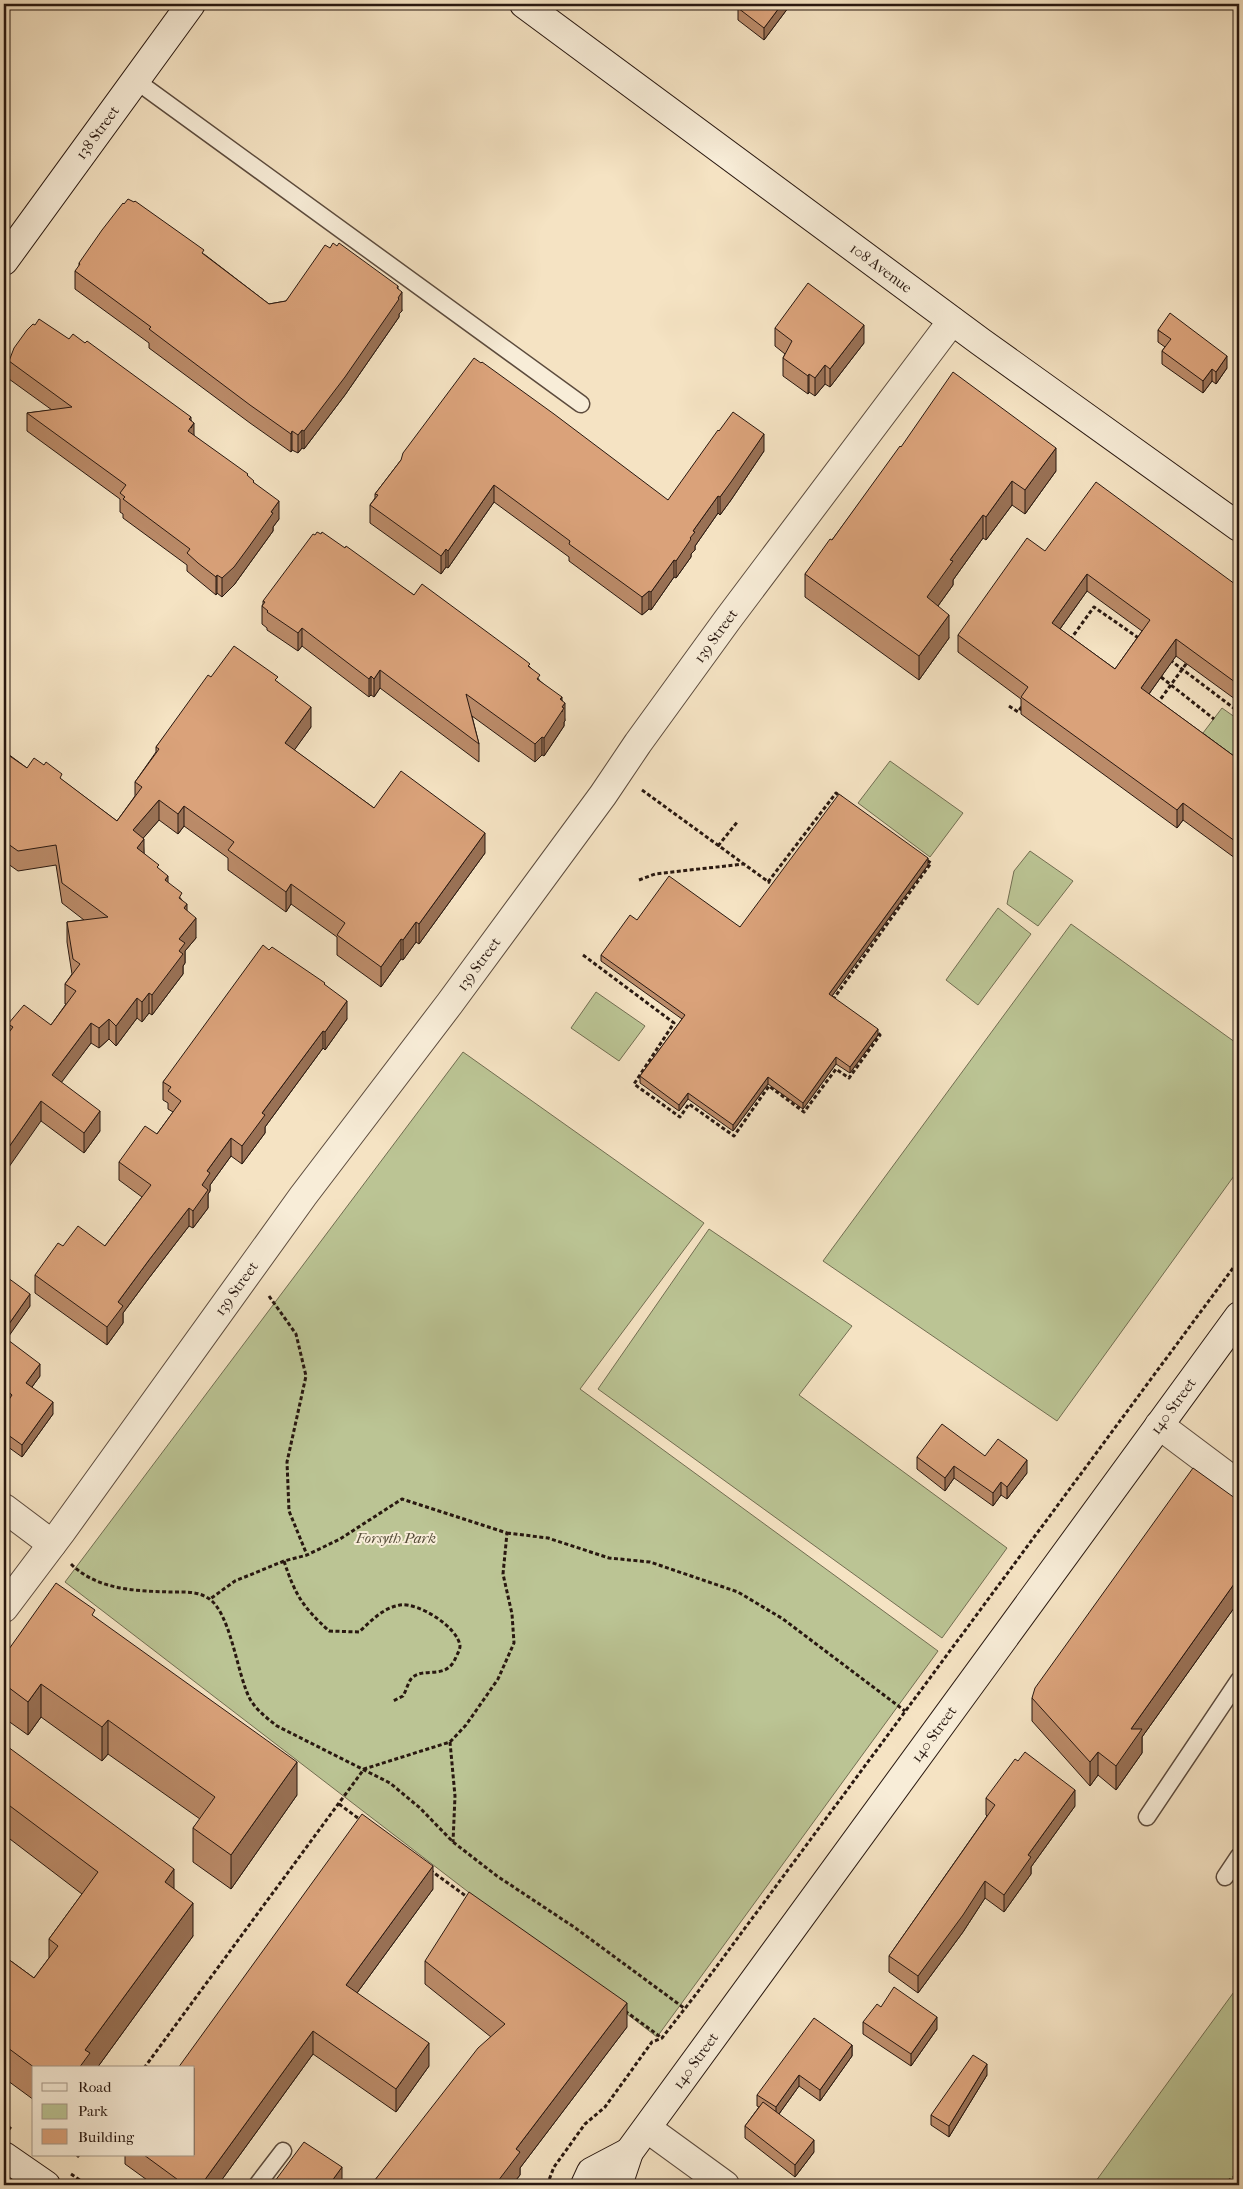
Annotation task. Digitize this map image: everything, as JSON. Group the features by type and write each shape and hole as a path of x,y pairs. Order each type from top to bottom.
{"street":[{"name":"138 Street","path":"4,261 190,4"},
{"name":"108 Avenue","path":"524,4 952,321 1239,527"},
{"name":"139 Street","path":"4,1608 303,1196 450,1003 603,795 638,743 728,619 952,321"},
{"name":"140 Street","path":"618,2185 629,2152 648,2129 1239,1316"},
{"path":"1159,1426 1239,1485"},
{"path":"4,1508 52,1544"},
{"path":"648,2129 725,2185"},
{"name":"140 Street","path":"585,2185 591,2172 629,2152"},
{"path":"4,2156 46,2185"}],"lane":[{"path":"135,80 581,404"},
{"path":"1147,1817 1239,1680"},
{"path":"1225,1877 1239,1856"},
{"path":"257,2185 283,2151"}],"path":[{"path":"1069,642 1094,607 1146,644"},
{"path":"1156,705 1194,653"},
{"path":"1168,659 1239,712"},
{"path":"1160,677 1214,718"},
{"path":"1148,699 1164,711"},
{"path":"1009,706 1018,712 1024,704"},
{"path":"642,790 769,882 836,793 843,799"},
{"path":"718,846 738,821"},
{"path":"841,1004 834,998 931,863 921,856"},
{"path":"639,880 655,874 744,864"},
{"path":"583,955 674,1023 634,1084 680,1117 689,1104 734,1136 769,1086 804,1112 836,1069 849,1078 880,1034 872,1028"},
{"path":"547,2185 554,2167 585,2124 605,2107 652,2042 662,2038 1239,1260"},
{"path":"269,1296 296,1334 306,1376 287,1462 289,1511 307,1555"},
{"path":"210,1599 235,1581 284,1561 307,1555 340,1540 402,1500 507,1534 548,1538 609,1558 650,1562 738,1592 783,1619 905,1711"},
{"path":"145,2066 364,1769 450,1742 466,1725 498,1679 514,1643 512,1614 503,1574 507,1534"},
{"path":"52,1544 73,1566 96,1581 109,1586 138,1591 193,1593 210,1599 226,1627 249,1698 256,1709 277,1726 390,1783 453,1842 496,1876 574,1926 684,2008"},
{"path":"284,1561 293,1589 309,1612 330,1631 359,1632 382,1611 402,1604 419,1609 439,1619 455,1632 460,1646 453,1664 443,1671 419,1674 411,1679 403,1696 392,1700"},
{"path":"454,1646 460,1646"},
{"path":"450,1742 455,1796 453,1842"},
{"path":"339,1804 363,1821"},
{"path":"427,1868 476,1903"},
{"path":"620,2008 662,2038"},
{"path":"1222,2185 1239,2174"}],"green space":[{"path":"1222,708 1239,720 1239,747 1233,756 1203,733"},
{"path":"890,761 963,813 930,857 858,803"},
{"path":"1030,851 1073,881 1038,926 1007,904 1014,871"},
{"path":"998,908 1031,934 978,1005 946,980"},
{"path":"1071,924 1239,1045 1239,1169 1057,1421 823,1261"},
{"path":"596,992 645,1026 619,1061 571,1028"},
{"name":"Forsyth Park","path":"463,1052 704,1223 580,1389 938,1651 657,2037 65,1582"},
{"path":"709,1229 852,1326 799,1395 1007,1548 942,1638 598,1389"},
{"path":"1239,1985 1239,2185 1093,2185"}],"building":[{"path":"740,4 782,4 764,28 738,8"},
{"path":"128,199 135,201 204,250 202,253 269,304 286,301 325,245 330,248 333,243 337,246 339,243 398,286 397,288 402,292 399,299 345,377 304,431 302,430 298,435 292,431 291,434 149,329 151,327 75,271 102,230"},
{"path":"808,283 864,325 830,369 825,365 815,378 809,374 808,376 783,358 792,341 775,328"},
{"path":"1170,313 1227,356 1216,372 1212,369 1203,381 1162,351 1171,339 1158,330"},
{"path":"39,319 69,339 73,334 85,343 87,341 191,417 189,419 194,423 188,431 248,474 253,482 279,501 271,512 273,513 234,567 222,578 217,575 216,577 198,563 187,553 190,549 123,499 125,497 120,493 126,485 27,413 72,407 9,361 14,348 27,330 33,324 35,325"},
{"path":"474,358 554,414 668,500 733,412 764,434 731,482 720,497 718,496 693,531 695,532 676,561 674,560 651,592 649,591 642,597 569,544 570,541 494,485 448,551 446,549 441,556 370,505 378,495 375,494 401,460 403,453"},
{"path":"953,372 1056,448 1025,490 1012,481 986,517 983,515 950,560 953,561 927,597 949,615 919,656 805,574 901,447"},
{"path":"1096,482 1239,587 1239,685 1176,639 1141,688 1239,758 1239,844 1183,803 1177,810 1021,697 1028,687 958,635 1027,538 1045,551","holes":["1087,574 1150,620 1115,669 1052,623"]},
{"path":"317,532 321,534 322,532 345,548 346,546 414,595 422,584 530,664 528,666 540,675 537,679 562,697 560,699 565,703 562,707 564,708 544,738 542,737 535,744 466,694 479,744 380,670 374,679 371,676 369,679 302,628 298,633 267,612 262,606 265,602 263,601 313,534 315,535"},
{"path":"234,646 278,677 275,680 311,707 285,743 374,808 401,771 485,833 419,924 416,922 381,967 337,935 345,923 291,884 286,892 228,850 234,842 184,806 178,814 159,800 133,830 144,839 137,848 159,865 157,867 168,876 165,880 182,893 179,898 187,904 184,908 196,918 179,939 185,943 179,951 183,954 152,995 149,993 142,1002 137,998 116,1026 109,1019 99,1028 91,1023 52,1075 100,1111 84,1133 41,1101 4,1154 4,1039 13,1027 8,1024 24,1005 51,1025 76,991 65,984 80,964 73,959 67,922 108,917 62,883 56,845 18,851 4,841 4,752 27,768 34,758 44,765 46,762 62,774 60,778 117,821 142,787 135,782 159,749 156,747 208,675 211,677"},
{"path":"839,794 928,858 829,994 878,1029 850,1067 836,1057 803,1103 768,1077 733,1125 688,1093 679,1105 640,1076 685,1015 601,955 630,915 637,920 669,876 740,927"},
{"path":"263,945 269,950 272,947 325,983 347,1001 262,1113 265,1115 242,1146 231,1138 207,1171 210,1173 202,1185 208,1190 193,1211 189,1208 118,1302 123,1306 107,1327 35,1275 58,1243 63,1246 78,1226 105,1246 151,1185 119,1162 145,1126 157,1134 181,1101 168,1091 171,1087 163,1082"},
{"path":"4,1275 30,1294 4,1331"},
{"path":"4,1337 40,1364 26,1383 53,1402 22,1445 4,1432 4,1407 12,1395 4,1388"},
{"path":"942,1424 985,1456 998,1439 1027,1460 1007,1487 1001,1482 993,1493 954,1466 945,1478 917,1457"},
{"path":"1193,1468 1239,1501 1239,1577 1131,1729 1142,1729 1116,1766 1098,1752 1090,1762 1032,1698 1035,1688"},
{"path":"56,1583 95,1610 92,1615 297,1762 231,1855 193,1828 215,1797 108,1720 102,1727 41,1684 28,1702 4,1684 4,1656"},
{"path":"4,1744 174,1869 165,1882 193,1903 85,2050 90,2053 80,2066 32,2066 4,2045 4,1956 34,1978 58,1946 49,1939 98,1872 6,1803 4,1806"},
{"path":"1025,1752 1075,1790 1028,1855 1031,1857 1004,1895 985,1881 963,1915 918,1976 889,1956 995,1805 986,1798 1015,1759 1018,1761"},
{"path":"362,1814 433,1866 346,1985 429,2043 396,2089 313,2031 201,2185 185,2185 145,2156 195,2156 195,2066 179,2066"},
{"path":"469,1892 627,2003 516,2149 520,2152 495,2185 371,2185 478,2048 505,2024 425,1961"},
{"path":"894,1987 937,2017 911,2054 863,2022 877,2004 881,2007"},
{"path":"814,2018 852,2045 820,2090 799,2075 776,2107 757,2095"},
{"path":"973,2055 987,2064 949,2126 931,2115"},
{"path":"763,2102 814,2140 795,2165 745,2126"},
{"path":"304,2142 342,2167 329,2185 272,2185"}]}
